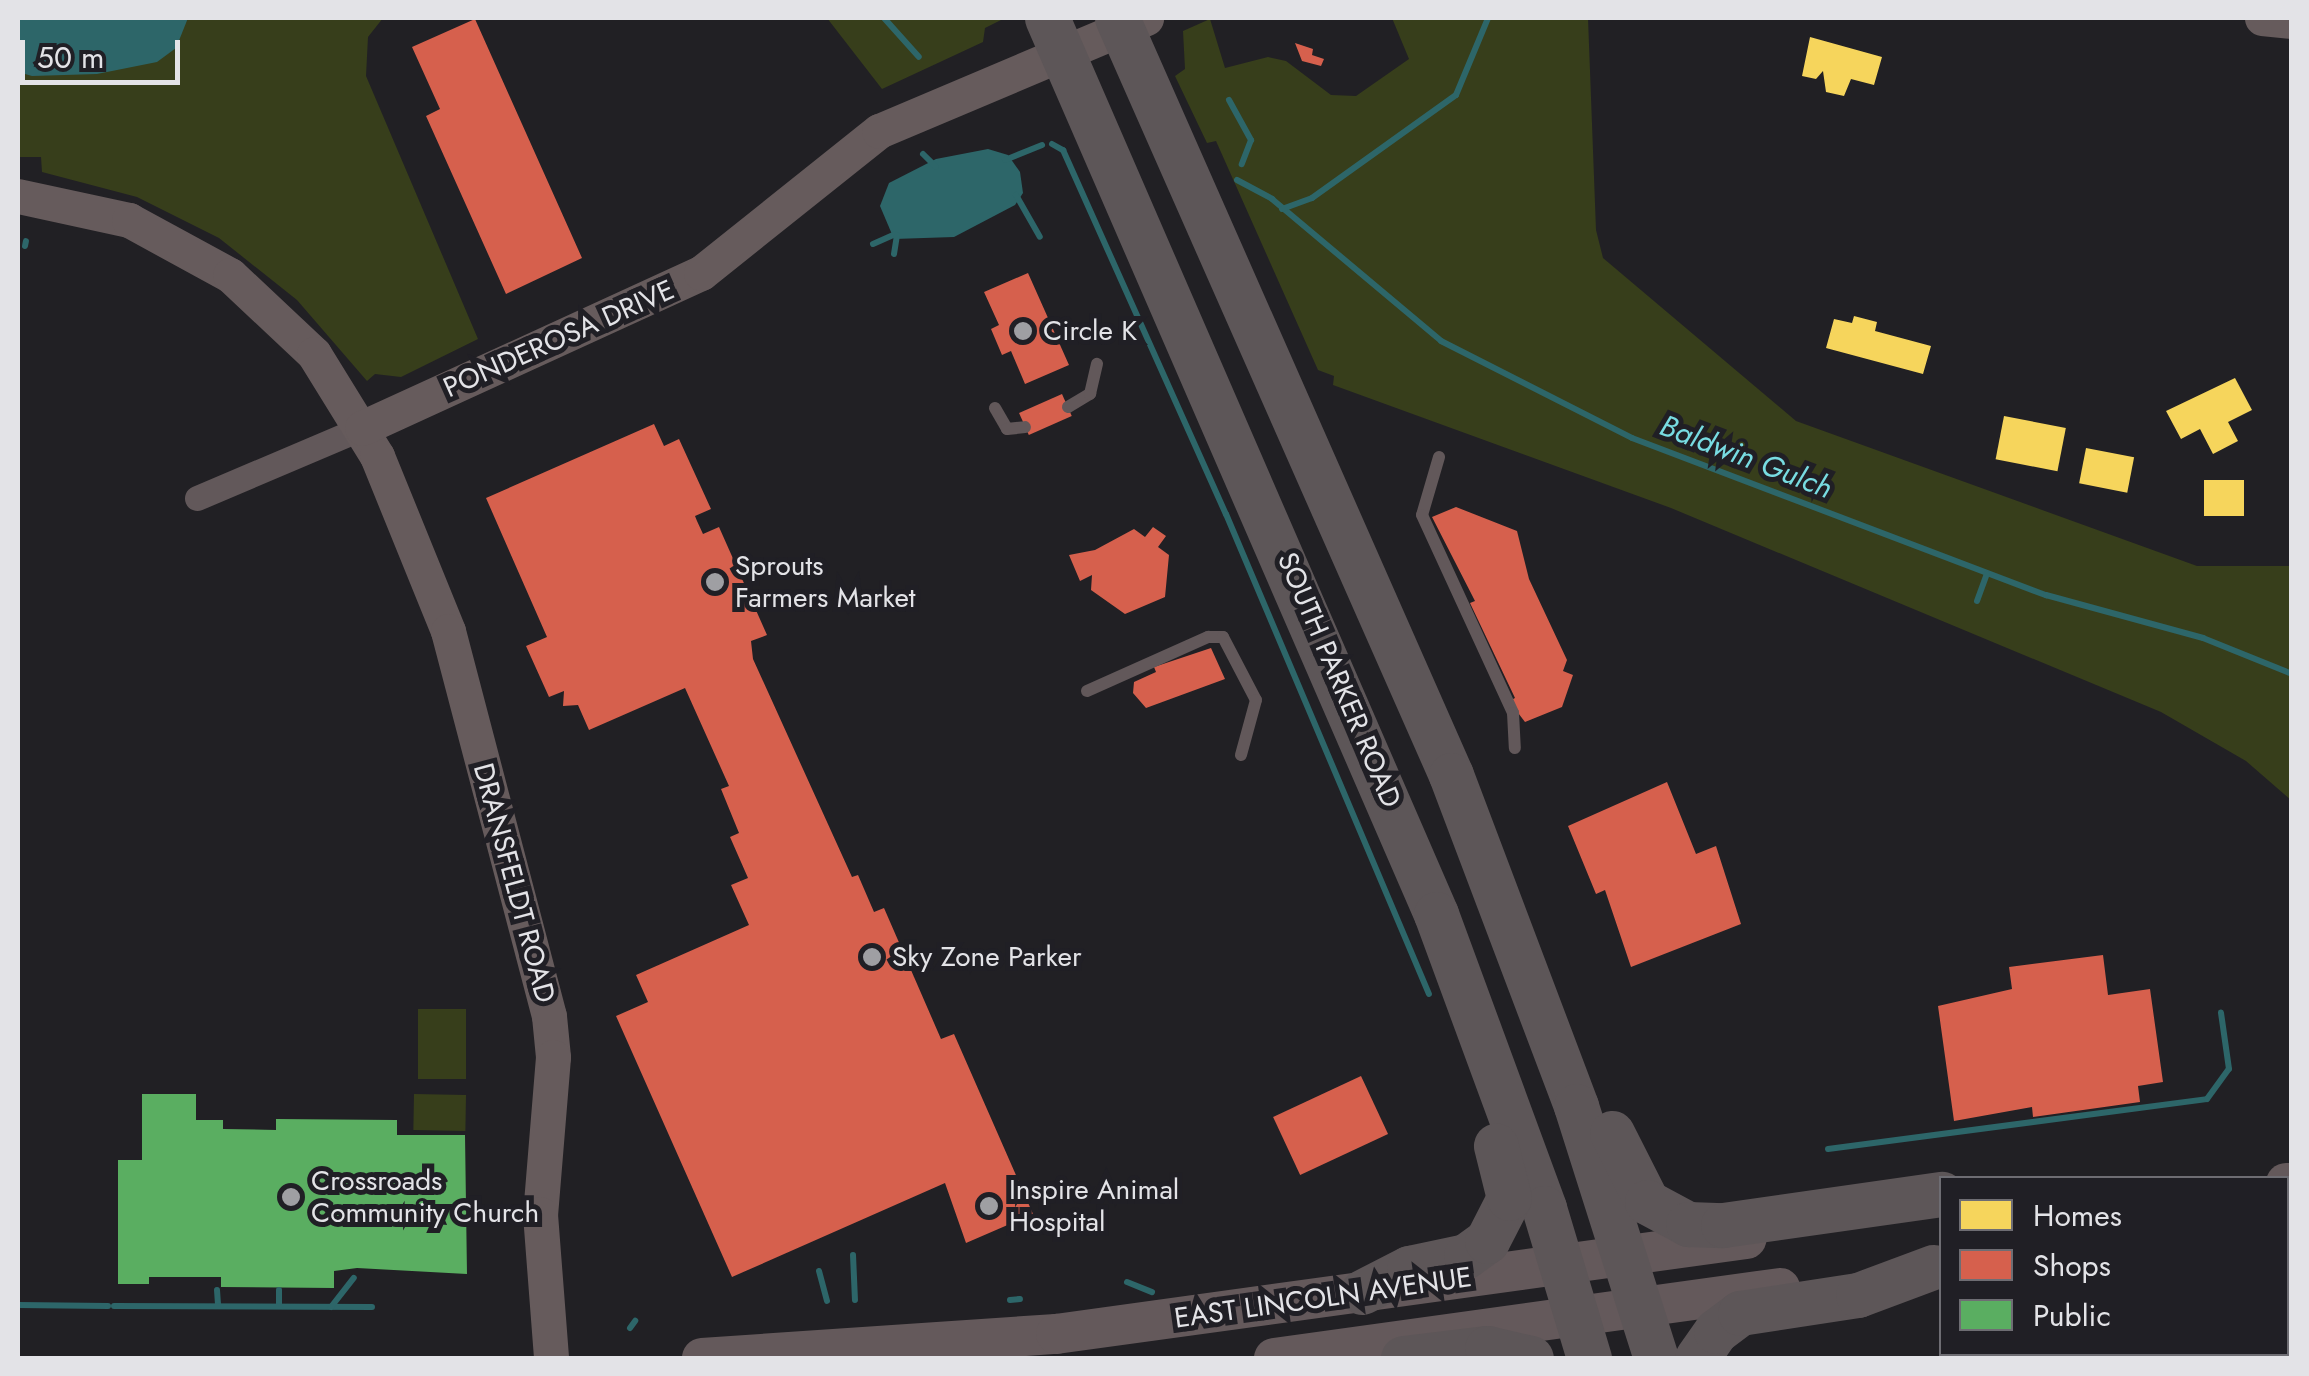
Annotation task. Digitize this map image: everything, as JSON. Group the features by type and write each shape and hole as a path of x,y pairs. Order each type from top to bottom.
{"highway":[{"path":"1128,21 1444,758 1552,1038 1656,1358"},
{"name":"SOUTH PARKER ROAD","path":"1056,35 1398,820 1477,1019 1590,1358"},
{"path":"1362,1292 1409,1268 1476,1251 1502,1221 1510,1192 1389,856 1398,820"},
{"path":"1552,1038 1587,1063 1630,1177 1647,1202 1672,1219 1723,1225 1939,1194"},
{"path":"1697,1358 1716,1331 1740,1313 1858,1294 1937,1266"},
{"path":"1403,1358 1487,1348 1530,1358"}],"main road":[{"name":"EAST LINCOLN AVENUE","path":"702,1358 1056,1334 1939,1212"},
{"name":"EAST LINCOLN AVENUE","path":"1274,1358 1937,1266"}],"street":[{"path":"2262,18 2292,21"},
{"name":"PONDEROSA DRIVE","path":"362,428 692,279 741,246 863,139 1056,35 1128,21"},
{"path":"18,196 129,220 210,262 299,338 362,428 197,498"},
{"name":"DRANSFELDT ROAD","path":"362,428 444,618 546,1005 553,1057 540,1214 551,1358"}],"lane":[{"path":"1068,408 1090,394 1097,364"},
{"path":"995,408 1007,429 1026,426"},
{"path":"1440,457 1422,515 1511,710 1515,748"},
{"path":"1087,692 1208,637 1227,639 1256,700 1241,755"}],"green space":[{"path":"18,18 383,18 368,37 366,76 478,339 401,377 375,374 367,381 297,300 219,238 137,197 42,172 41,157 18,157"},
{"path":"827,18 1005,18 985,28 983,42 882,89"},
{"path":"1392,18 1588,18 1596,230 1603,258 1796,421 2197,566 2291,566 2291,800 2246,761 2161,712 1671,508 1333,385 1334,376 1318,370 1216,141 1207,143 1175,76 1185,69 1183,31 1210,19 1225,68 1268,57 1286,61 1331,95 1356,96 1409,59"},
{"path":"418,1009 466,1009 466,1079 418,1079"},
{"path":"414,1094 466,1095 465,1131 413,1130"}],"water":[{"path":"18,18 188,18 176,48 157,62 97,74 32,76 18,72"},
{"path":"988,149 1008,155 1020,172 1023,193 1015,205 954,237 894,239 880,206 889,183 936,159"}],"building: Homes":[{"path":"1810,37 1882,57 1874,85 1851,79 1844,96 1826,92 1823,71 1816,79 1802,76"},
{"path":"1854,316 1877,322 1875,331 1931,346 1923,374 1826,348 1834,319 1852,323"},
{"path":"2235,378 2252,410 2228,422 2238,441 2213,454 2200,429 2181,439 2166,411"},
{"path":"2004,416 2066,428 2057,471 1996,459"},
{"path":"2086,448 2134,457 2127,493 2079,483"},
{"path":"2204,480 2244,480 2244,516 2204,516"}],"building: Shops":[{"path":"475,19 582,258 506,294 426,116 440,109 412,47"},
{"path":"1295,43 1313,49 1312,55 1324,59 1321,66 1302,61"},
{"name":"Circle K","path":"1028,273 1069,365 1025,384 1011,351 1002,355 991,329 999,325 984,292"},
{"path":"1062,394 1072,416 1029,435 1019,413"},
{"path":"654,424 664,446 679,439 711,509 695,516 697,521 703,534 719,527 767,635 751,641 753,659 852,877 858,875 874,912 884,908 941,1039 954,1034 1033,1214 966,1243 945,1183 732,1277 616,1016 648,1002 636,975 749,925 731,885 748,878 730,837 739,833 721,789 729,786 685,688 589,730 578,705 563,706 564,691 549,697 526,646 547,637 486,498"},
{"path":"1456,507 1517,531 1529,579 1567,660 1563,671 1573,675 1562,707 1525,722 1509,701 1515,698 1470,603 1475,601 1432,517"},
{"path":"1153,527 1166,536 1158,547 1169,555 1165,597 1125,614 1091,590 1092,575 1080,581 1069,555 1095,550 1134,529 1145,537"},
{"path":"1211,648 1225,679 1146,708 1133,693 1134,682 1156,672 1154,667"},
{"path":"1667,782 1696,854 1716,846 1741,924 1631,967 1605,890 1596,894 1568,826"},
{"path":"2103,955 2108,995 2150,989 2163,1082 2138,1086 2140,1102 2033,1117 2032,1107 1954,1121 1938,1006 2012,989 2009,967"},
{"path":"1361,1076 1388,1134 1300,1175 1273,1117"},
{"path":"1954,1356 2019,1356 2019,1358"}],"building: Public":[{"name":"Crossroads Community Church","path":"142,1094 196,1094 196,1120 223,1120 223,1129 276,1130 276,1119 397,1120 397,1135 465,1135 467,1274 357,1268 334,1271 334,1288 221,1287 221,1277 149,1277 149,1284 118,1284 118,1160 142,1160"}],"waterway":[{"name":"Baldwin Gulch","path":"884,18 919,57"},
{"path":"1282,209 1312,198 1456,95 1488,18"},
{"path":"1229,100 1251,140 1242,164"},
{"path":"1052,144 1063,150 1226,514 1429,994"},
{"path":"1005,160 1042,145"},
{"path":"923,154 936,167"},
{"name":"Baldwin Gulch","path":"1237,180 1272,199 1441,341 1632,438 2046,595 2203,638 2292,674"},
{"path":"1016,195 1040,237"},
{"path":"873,244 895,234"},
{"path":"894,254 897,235"},
{"path":"25,246 26,241"},
{"path":"1977,601 1987,574"},
{"path":"1828,1149 2207,1099 2229,1069 2221,1013"},
{"path":"853,1255 855,1300"},
{"path":"819,1271 827,1301"},
{"path":"331,1307 354,1278"},
{"path":"1127,1282 1152,1292"},
{"path":"217,1290 218,1306"},
{"path":"279,1290 279,1306"},
{"path":"1010,1300 1020,1299"},
{"path":"18,1305 108,1306"},
{"path":"114,1306 372,1307"},
{"path":"630,1328 635,1321"}],"place":[{"name":"Circle K","path":"1023,331"},
{"name":"Sprouts Farmers Market","path":"715,582"},
{"name":"Sky Zone Parker","path":"872,957"},
{"name":"Crossroads Community Church","path":"291,1197"},
{"name":"Inspire Animal Hospital","path":"989,1206"}]}
